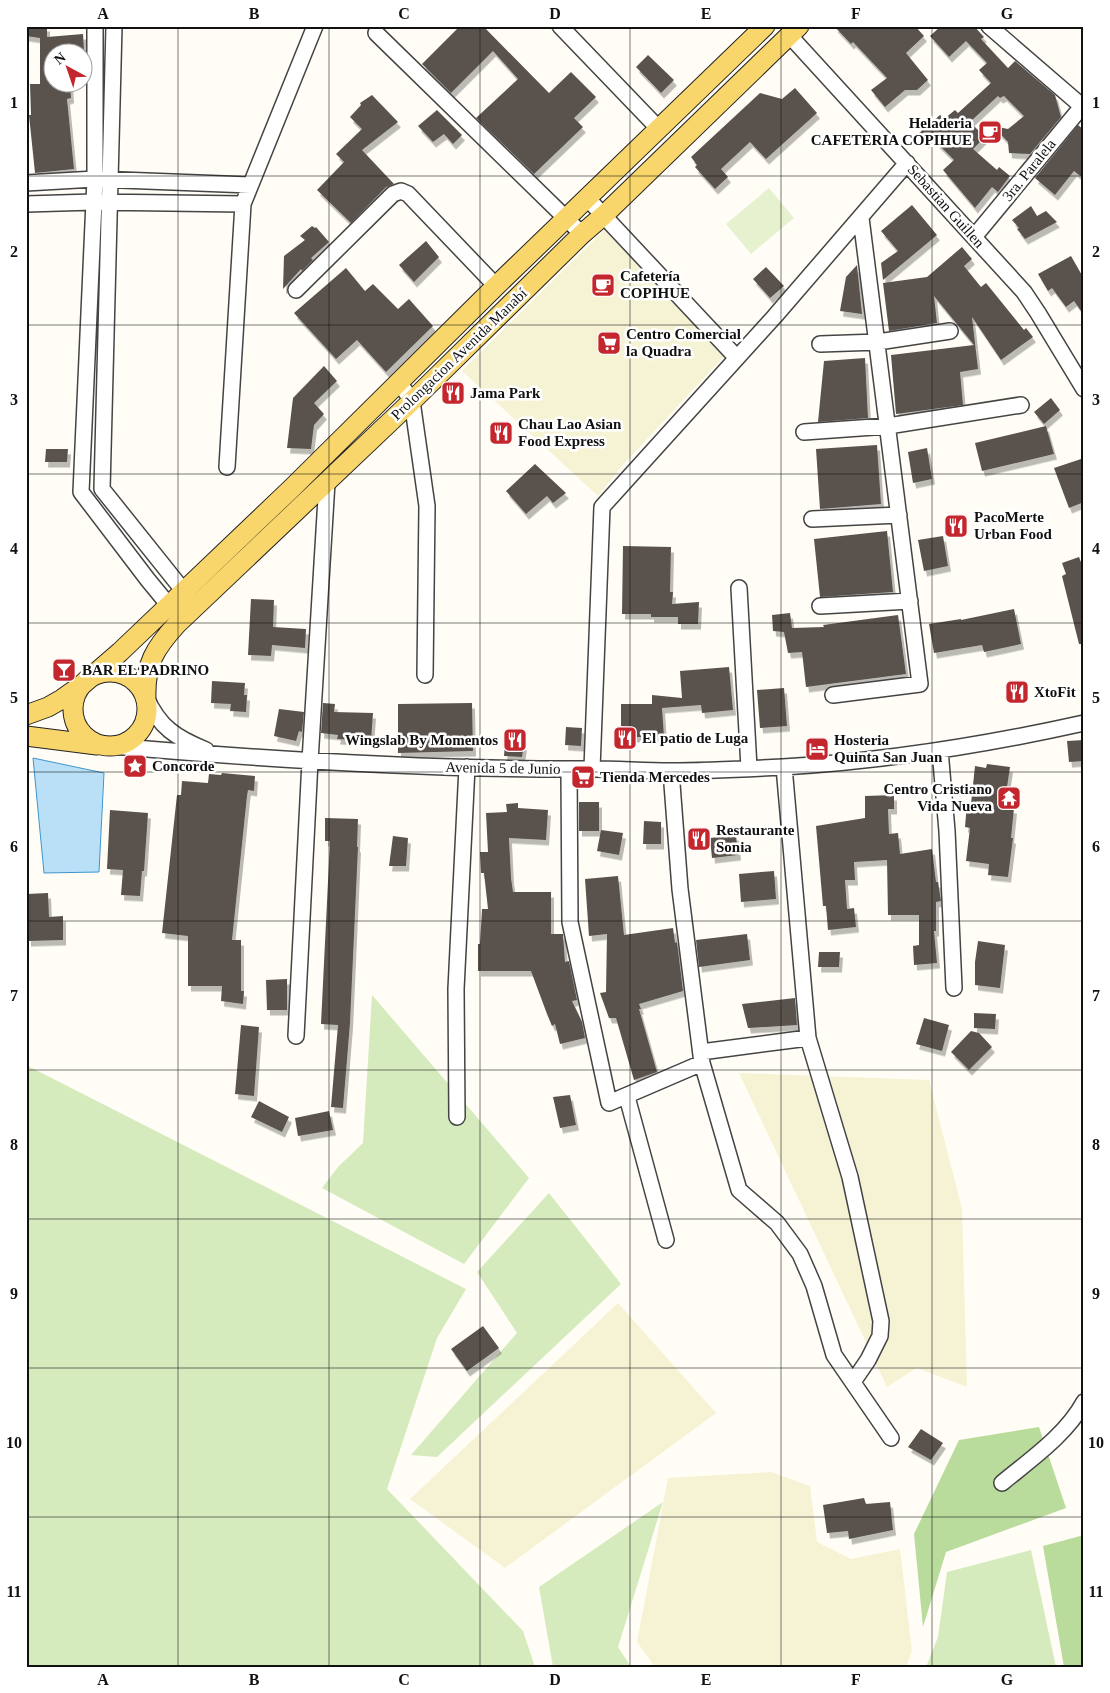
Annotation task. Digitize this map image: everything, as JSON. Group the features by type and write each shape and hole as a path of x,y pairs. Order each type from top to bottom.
{"main road":[{"name":"Prolongacion Avenida Manabí","path":"26,715 55,703 86,681 120,652 292,488 496,286 765,26"},
{"name":"Prolongacion Avenida Manabí","path":"146,697 146,677 152,656 162,641 182,620 795,31"},
{"path":"26,736 108,746 128,741 141,730 147,714 146,697 137,683 122,674 106,672 86,681 74,699 73,708 76,725 87,738 108,746"}],"street":[{"path":"95,26 103,179"},
{"path":"114,26 81,492 142,573 182,620"},
{"path":"227,467 243,204 315,26"},
{"path":"560,26 659,129"},
{"path":"989,26 1083,106"},
{"name":"Sebastian Guillen","path":"795,31 907,163 1024,292 1084,389"},
{"path":"376,33 582,234"},
{"name":"3ra. Paralela","path":"974,237 1083,106"},
{"path":"592,769 602,507 737,358 907,163"},
{"path":"26,183 103,179 250,184"},
{"path":"296,290 393,194 401,191 408,194 496,286"},
{"path":"588,199 737,358"},
{"path":"101,202 102,489 196,606"},
{"path":"26,204 101,202 243,204"},
{"path":"833,695 920,684 861,218"},
{"path":"820,344 878,342 950,331"},
{"path":"399,382 412,401 427,506 426,675"},
{"path":"804,432 888,426 1021,405"},
{"path":"296,1036 327,482"},
{"path":"812,518 899,515"},
{"path":"739,588 749,768"},
{"path":"820,606 910,601"},
{"path":"146,697 152,711 166,728 183,740 218,756"},
{"name":"Avenida 5 de Junio","path":"108,746 218,756 467,768 671,771 784,767 884,757 940,750 1084,723"},
{"path":"940,750 947,832 954,988"},
{"path":"784,767 808,1038 850,1177 881,1321 880,1336 854,1382"},
{"path":"457,1117 456,989 467,768"},
{"path":"569,770 570,922 609,1103 627,1097 702,1057 808,1038"},
{"path":"671,771 680,889 702,1057 739,1190 777,1223 800,1254 814,1286 834,1355 891,1438"},
{"path":"627,1097 666,1240"},
{"path":"1002,1482 1040,1452 1076,1417 1084,1402"}],"shaded area":[{"path":"612,222 729,351 621,467 598,496 462,371"},
{"path":"739,1073 929,1080 962,1209 967,1387 917,1368 887,1387"},
{"path":"618,1303 716,1413 505,1568 410,1499"},
{"path":"771,1472 810,1486 817,1542 851,1559 900,1549 912,1651 906,1667 655,1667 637,1642 668,1478"}],"green space":[{"path":"769,188 794,218 751,254 726,224"},
{"path":"372,995 529,1178 464,1264 322,1188 338,1167 363,1143"},
{"path":"26,1065 466,1289 437,1338 387,1489 523,1631 535,1667 26,1667"},
{"path":"549,1193 621,1284 437,1457 411,1455 517,1333 477,1272"},
{"path":"1039,1427 1066,1508 946,1552 923,1627 914,1534 959,1440"},
{"path":"663,1502 618,1647 631,1667 553,1667 539,1587"},
{"path":"1084,1535 1084,1667 1064,1667 1043,1546"},
{"path":"1031,1550 1056,1667 926,1667 938,1637 947,1572"}],"water":[{"path":"33,758 104,773 99,872 44,873"}],"building":[{"path":"26,26 47,26 47,37 83,34 83,42 42,42 42,92 71,92 71,98 67,99 74,169 35,173 29,115 31,115 30,84 40,84 40,38 26,36"},
{"path":"460,26 483,26 549,93 571,72 596,97 574,118 583,127 534,174 476,118 518,79 493,51 451,93 422,64"},
{"path":"834,26 915,26 924,36 906,53 928,80 917,90 905,90 885,107 871,90 887,78 853,42 851,44"},
{"path":"941,26 974,26 984,37 981,39 1008,68 1015,61 1055,95 1061,117 1030,154 1009,153 1008,142 993,126 1008,129 1024,116 1004,96 1000,98 998,96 970,122 985,137 973,149 997,170 999,167 1010,176 998,192 992,187 975,208 943,170 954,160 932,138 926,143 918,134 940,115 944,119 955,110 958,113 991,83 979,70 987,63 966,41 949,57 930,36"},
{"path":"648,55 674,80 661,93 636,67"},
{"path":"795,88 817,113 766,159 750,142 721,169 728,177 715,189 695,167 697,165 691,157 760,93 782,99"},
{"path":"372,95 398,122 362,150 394,184 386,187 351,223 317,190 344,162 336,154 362,129 350,117 361,105 360,103"},
{"path":"437,110 462,135 453,144 444,134 433,142 418,126"},
{"path":"1078,125 1084,130 1084,179 1074,171 1055,195 1035,178"},
{"path":"912,205 937,235 883,280 881,263 898,251 881,231"},
{"path":"1031,206 1037,216 1046,211 1057,222 1025,239 1012,220"},
{"path":"312,226 316,227 329,242 311,258 313,260 302,271 301,269 283,289 284,256 305,240 300,236"},
{"path":"426,241 439,257 414,282 399,265"},
{"path":"962,247 972,259 964,266 981,287 986,283 1024,330 1026,328 1033,337 1001,360 972,317 978,369 960,372 963,405 896,414 891,355 974,345 934,296 937,323 889,331 883,283 927,277"},
{"path":"1071,256 1084,279 1084,315 1074,301 1066,307 1052,288 1048,291 1038,274"},
{"path":"857,265 862,314 840,311 846,277"},
{"path":"766,267 784,286 770,298 753,279"},
{"path":"346,268 365,291 373,284 398,309 409,299 433,326 386,372 357,340 336,359 294,313"},
{"path":"865,358 868,418 818,422 824,361"},
{"path":"324,366 337,381 314,403 324,414 314,425 311,449 287,448 293,398"},
{"path":"1051,398 1060,410 1044,424 1034,412"},
{"path":"1046,426 1054,454 982,471 975,443"},
{"path":"877,445 881,504 820,509 816,449"},
{"path":"927,448 932,479 913,483 908,452"},
{"path":"46,449 68,449 67,462 45,462"},
{"path":"1084,458 1084,502 1069,508 1054,468"},
{"path":"535,464 566,493 553,503 547,496 526,514 506,491"},
{"path":"887,531 893,592 820,597 814,539"},
{"path":"943,536 948,566 924,571 918,540"},
{"path":"623,546 671,547 670,592 673,592 672,604 699,602 698,624 678,624 678,617 651,617 651,614 622,614"},
{"path":"1079,557 1084,570 1084,644 1079,644 1062,576 1066,574 1062,563"},
{"path":"251,599 274,600 273,627 306,629 305,648 272,645 271,656 248,655"},
{"path":"1014,609 1021,644 984,652 982,645 934,653 929,624 961,620"},
{"path":"790,613 792,628 824,627 823,625 898,615 906,674 806,687 802,652 788,653 784,632 773,631 772,615"},
{"path":"729,667 733,710 702,713 701,705 662,708 664,737 634,737 633,728 621,726 621,704 652,704 652,695 682,698 680,671"},
{"path":"212,681 245,683 244,695 247,695 246,712 230,711 231,704 211,703"},
{"path":"784,688 787,726 760,728 757,690"},
{"path":"323,703 335,704 334,712 373,713 371,741 337,739 338,735 321,733"},
{"path":"472,703 473,751 398,753 398,704"},
{"path":"279,709 304,712 302,732 299,731 296,741 274,736"},
{"path":"566,727 582,728 581,746 565,745"},
{"path":"1084,740 1084,761 1069,762 1067,741"},
{"path":"505,744 524,745 522,757 504,756"},
{"path":"987,764 1010,767 1004,807 1014,808 1011,838 1013,838 1008,877 988,875 989,864 966,861 970,828 965,827 967,803 971,804 975,766 986,768"},
{"path":"222,773 255,776 254,791 248,790 247,796 232,940 241,940 241,991 244,991 243,1004 221,1001 222,986 188,986 188,936 162,933 177,795 181,795 182,781 208,783 209,774 221,775"},
{"path":"894,795 894,809 888,809 889,834 898,833 900,854 932,849 936,882 938,882 941,901 936,902 936,931 934,931 937,963 914,965 913,946 919,945 919,915 888,915 887,860 854,862 855,880 845,880 847,909 854,908 856,927 828,930 826,906 823,906 816,826 865,818 865,796"},
{"path":"579,802 599,802 599,831 579,831"},
{"path":"518,803 518,808 548,810 546,840 509,838 511,878 513,892 551,892 551,934 563,934 565,962 569,961 577,1000 572,1001 582,1022 585,1038 560,1044 555,1024 552,1026 531,971 478,971 478,944 480,944 482,909 488,909 484,873 481,873 480,852 488,852 486,813 507,812 506,804"},
{"path":"110,810 148,813 144,871 142,871 140,896 121,895 123,870 107,869"},
{"path":"325,818 358,819 350,1023 343,1108 331,1107 338,1025 321,1024 330,841 325,841"},
{"path":"644,821 661,822 661,844 643,844"},
{"path":"601,830 623,833 619,855 597,851"},
{"path":"736,835 738,855 712,858 710,838"},
{"path":"393,836 408,838 406,866 389,866"},
{"path":"774,871 776,899 741,902 739,874"},
{"path":"618,876 624,935 673,928 675,943 677,942 683,991 639,1004 657,1072 634,1080 616,1018 609,1018 600,993 606,992 607,934 589,936 585,879"},
{"path":"48,893 49,917 63,916 63,940 28,941 27,894"},
{"path":"747,934 750,960 699,967 696,940"},
{"path":"978,941 1005,945 1000,988 975,985 975,962"},
{"path":"819,952 840,952 839,967 818,967"},
{"path":"287,979 287,1010 267,1010 266,980"},
{"path":"795,998 797,1025 748,1028 742,1004"},
{"path":"974,1013 996,1014 995,1029 974,1028"},
{"path":"924,1018 949,1025 942,1051 916,1044"},
{"path":"241,1025 259,1027 254,1096 235,1094"},
{"path":"971,1031 979,1033 992,1047 969,1070 951,1052"},
{"path":"570,1095 576,1125 560,1128 553,1097"},
{"path":"259,1101 289,1117 282,1132 251,1117"},
{"path":"329,1111 333,1130 298,1136 295,1118"},
{"path":"483,1326 499,1348 467,1371 451,1349"},
{"path":"921,1429 943,1443 931,1460 908,1447"},
{"path":"864,1498 866,1504 890,1502 893,1530 849,1539 848,1531 827,1533 823,1505"}],"place":[{"name":"Heladeria CAFETERIA COPIHUE","path":"990,132"},
{"name":"Cafetería COPIHUE","path":"603,285"},
{"name":"Centro Comercial la Quadra","path":"609,343"},
{"name":"Jama Park","path":"453,393"},
{"name":"Chau Lao Asian Food Express","path":"501,433"},
{"name":"PacoMerte Urban Food","path":"956,526"},
{"name":"BAR EL PADRINO","path":"64,670"},
{"name":"XtoFit","path":"1017,692"},
{"name":"El patio de Luga","path":"625,738"},
{"name":"Wingslab By Momentos","path":"515,740"},
{"name":"Hosteria Quinta San Juan","path":"817,749"},
{"name":"Concorde","path":"135,766"},
{"name":"Tienda Mercedes","path":"583,777"},
{"name":"Centro Cristiano Vida Nueva","path":"1009,798"},
{"name":"Restaurante Sonia","path":"699,839"}]}
